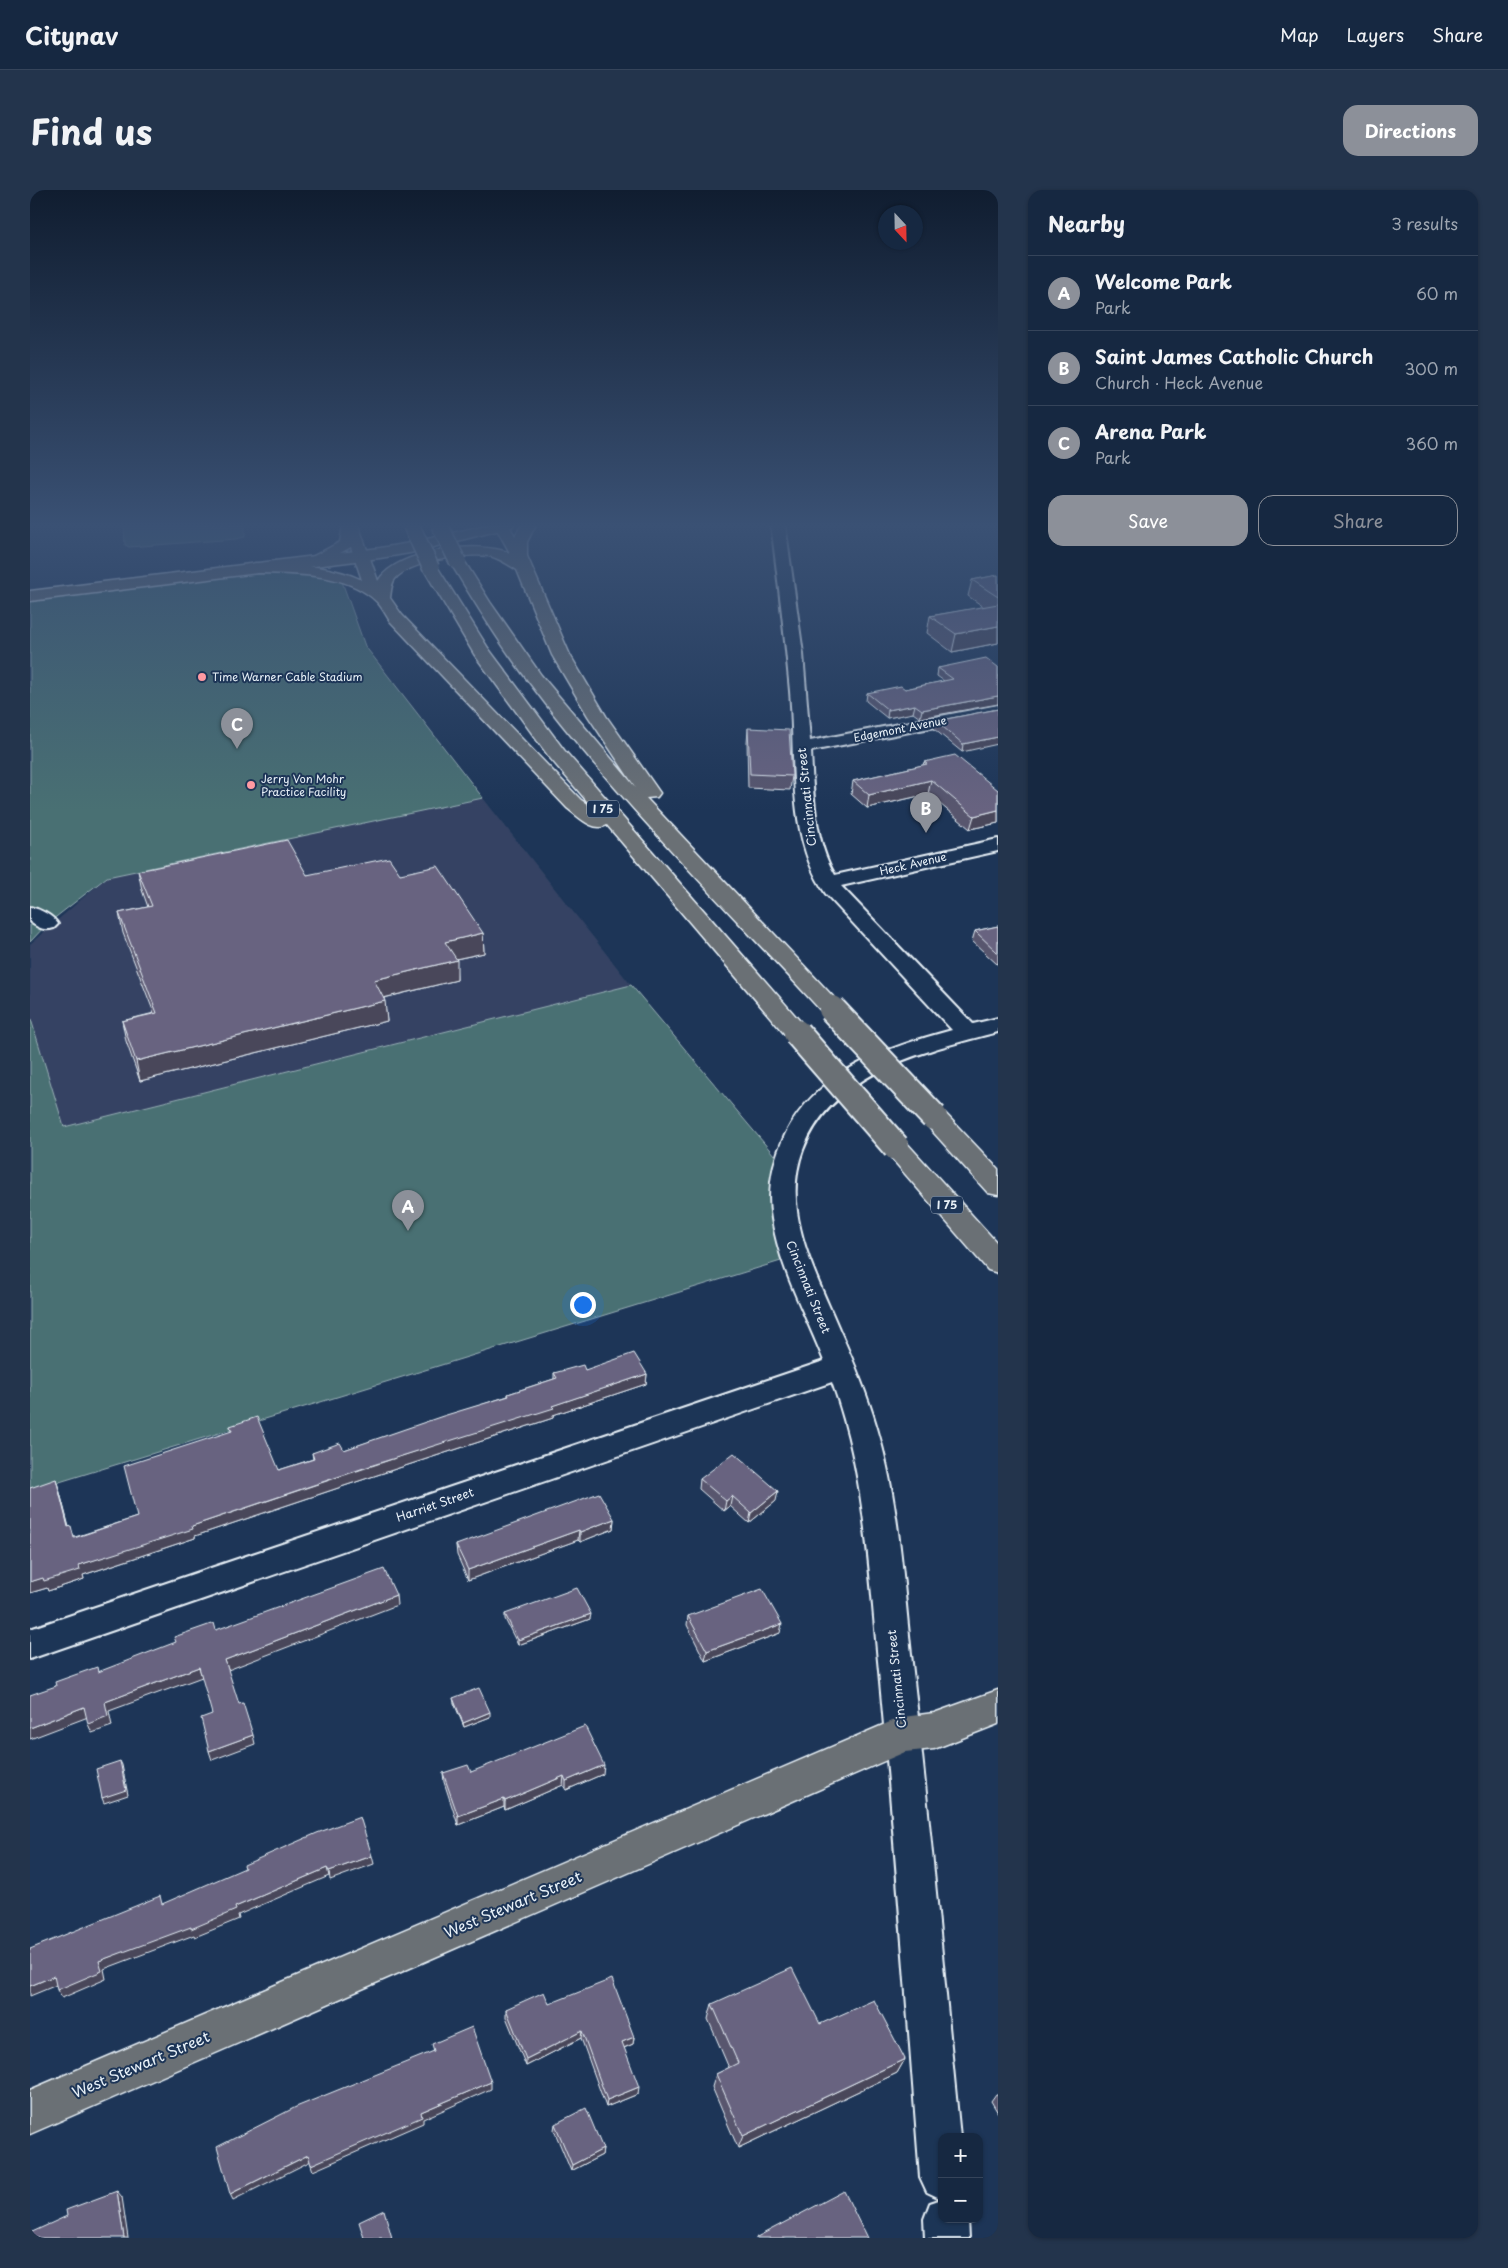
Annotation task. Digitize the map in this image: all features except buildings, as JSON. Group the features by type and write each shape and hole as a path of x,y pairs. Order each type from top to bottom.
{"main road":[{"path":"398,620 407,631 574,804 637,849"},
{"name":"I 75","path":"461,620 502,683 557,754 637,849 998,1263"},
{"name":"I 75","path":"492,620 559,712 637,803 998,1186"},
{"path":"546,620 565,662 633,771 660,806 678,845"},
{"name":"West Stewart Street","path":"30,2112 903,1734 934,1731 998,1707"}],"street":[{"name":"Cincinnati Street","path":"790,620 799,698 801,748 813,851 828,883 968,1033 877,1061 843,1082 817,1105 802,1126 791,1149 785,1168 782,1190 783,1214 790,1247 841,1367 860,1417 870,1457 883,1546 903,1734 938,2133"},
{"name":"Edgemont Avenue","path":"801,748 998,710"},
{"name":"Heck Avenue","path":"828,883 998,845"},
{"path":"968,1033 998,1025"},
{"name":"Harriet Street","path":"30,1644 841,1367"},
{"path":"946,2223 947,2238"}],"shaded area":[{"path":"483,798 631,985 63,1127 30,1016 30,944 107,877"}],"green space":[{"path":"30,620 356,620 365,646 483,798 107,877 47,924 30,942"},
{"path":"631,985 785,1168 794,1257 30,1491 30,1016 64,1127"}],"place":[{"name":"Time Warner Cable Stadium","path":"202,677"},
{"name":"Arena Park","path":"237,749"},
{"name":"Jerry Von Mohr Practice Facility","path":"251,785"},
{"name":"Saint James Catholic Church","path":"926,833"},
{"name":"Welcome Park","path":"408,1231"}]}
